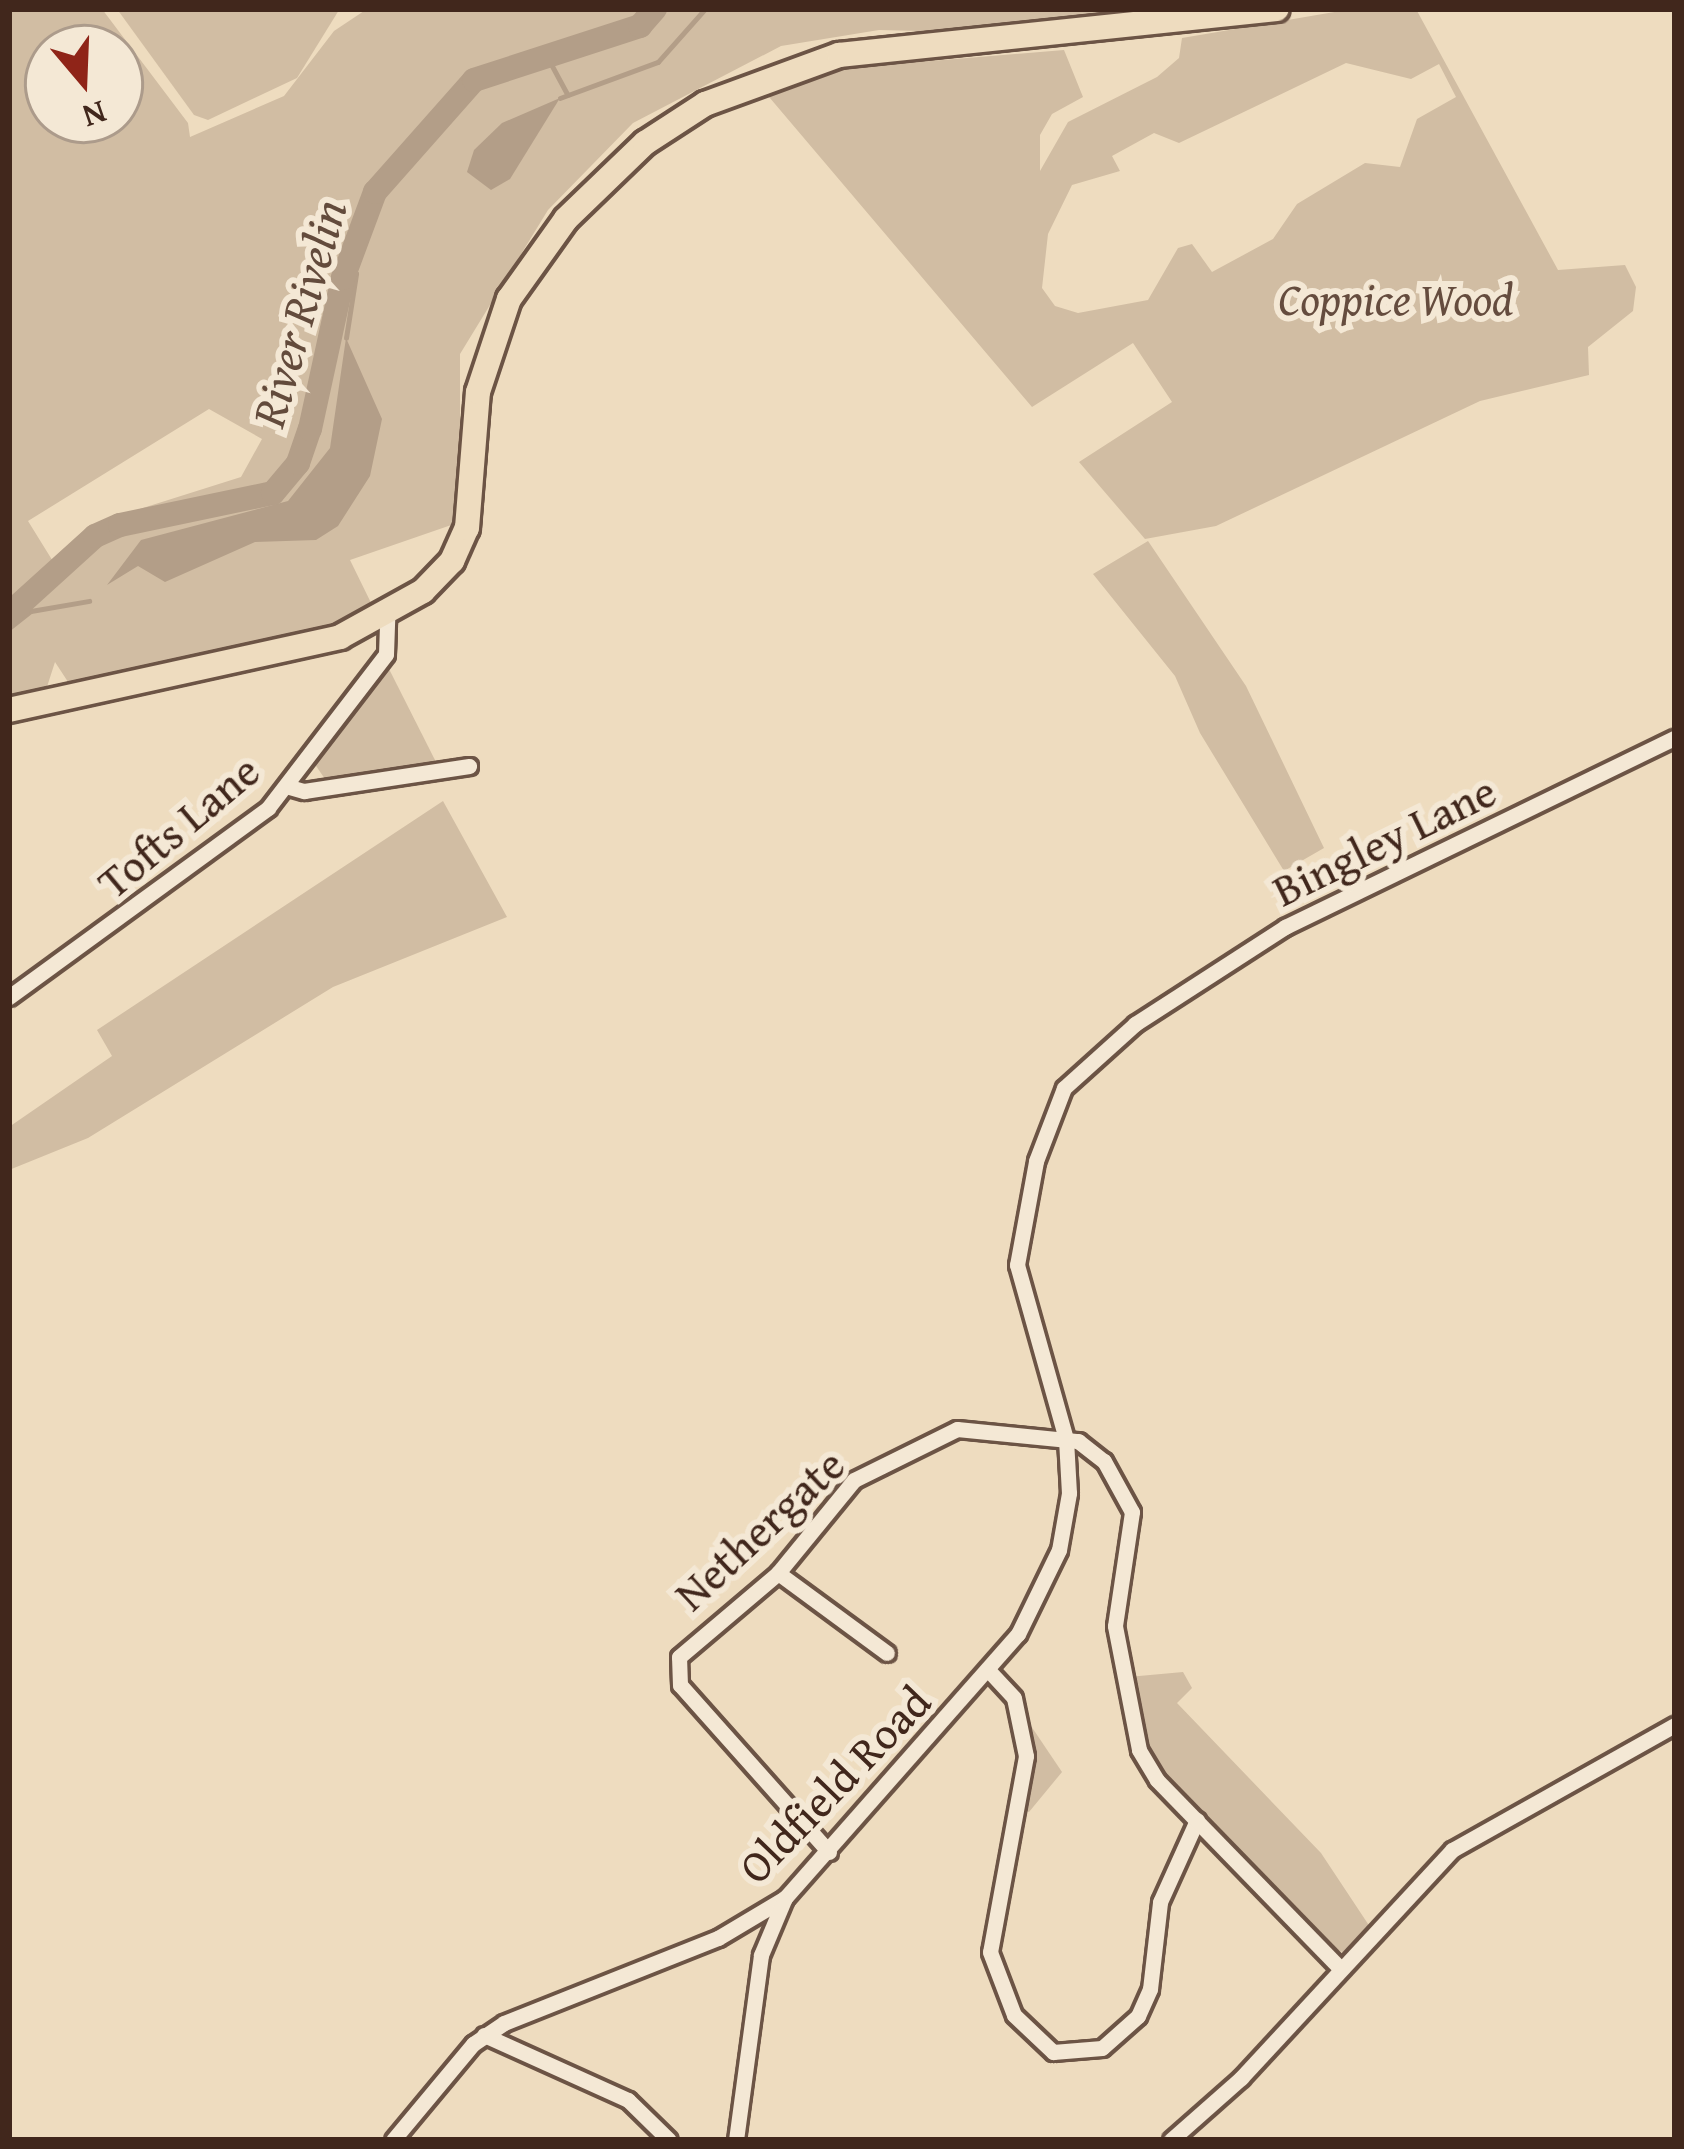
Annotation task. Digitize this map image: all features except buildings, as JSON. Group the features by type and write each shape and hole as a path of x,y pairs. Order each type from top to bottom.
{"main road":[{"path":"9,710 320,642 387,617 423,592 460,546 481,377 517,286 566,219 673,123 782,70 839,55 1277,9"}],"street":[{"name":"Tofts Lane","path":"9,997 172,884 286,786 386,654 387,617"},
{"name":"Bingley Lane","path":"1066,1439 1020,1287 1022,1216 1064,1088 1135,1024 1285,927 1675,738"},
{"path":"286,786 304,791 470,766"},
{"name":"Nethergate","path":"829,1852 676,1672 688,1645 778,1573 843,1488 946,1433 977,1428 1066,1439"},
{"path":"1066,1439 1095,1450 1128,1498 1115,1602 1124,1693 1147,1765 1340,1968"},
{"name":"Oldfield Road","path":"393,2140 484,2036 718,1938 785,1898 990,1672 1034,1608 1058,1550 1069,1492 1066,1439"},
{"path":"778,1573 858,1639 886,1653"},
{"path":"990,1672 1014,1698 1026,1756 990,1952 1014,2015 1053,2052 1102,2048 1138,2016 1150,1989 1160,1902 1197,1820"},
{"path":"1171,2140 1241,2078 1452,1850 1675,1725"},
{"path":"736,2140 761,1955 785,1898"},
{"path":"484,2036 628,2100 669,2140"}],"green space":[{"path":"9,9 102,9 113,24 24,24 24,144 144,144 144,65 188,123 190,137 284,96 334,31 367,9 1148,9 960,32 879,30 781,46 633,123 548,210 460,354 460,522 350,560 376,613 339,629 72,688 55,662 45,693 9,704","holes":["209,409 262,439 241,477 108,519 54,563 28,521"]},
{"path":"117,9 339,10 297,78 208,120 194,115 144,46 144,24 128,24"},
{"name":"Coppice Wood","path":"1352,9 1416,9 1558,270 1625,265 1636,287 1633,311 1588,347 1589,375 1480,401 1216,526 1145,539 1079,462 1172,402 1133,343 1032,407 764,91 835,69 1064,50 1083,97 1052,114 1040,135 1040,171 1068,122 1157,77 1179,58 1182,38","holes":["1346,63 1411,79 1439,64 1456,97 1417,119 1400,167 1365,163 1297,204 1273,239 1212,272 1192,244 1178,248 1148,300 1078,313 1055,306 1042,288 1048,234 1072,185 1120,171 1112,156 1154,133 1179,143"]},
{"path":"1148,541 1246,686 1324,848 1284,871 1200,733 1175,676 1093,574"},
{"path":"388,667 437,764 325,779 312,760"},
{"path":"443,801 507,917 333,987 88,1138 9,1170 9,1127 112,1056 97,1030"},
{"path":"1183,1672 1192,1688 1177,1703 1321,1853 1376,1936 1345,1953 1335,1949 1159,1770 1138,1728 1128,1677"},
{"path":"1029,1723 1062,1772 1029,1812 1023,1810"}],"shaded area":[{"path":"560,98 510,179 491,190 467,172 474,150 502,123"},
{"path":"346,338 382,419 370,476 338,526 316,540 255,542 165,582 138,566 107,585 141,540 288,501 330,448"}],"waterway":[{"name":"River Rivelin","path":"9,614 95,536 120,525 273,493 298,463 310,429 343,278 375,192 474,80 640,26 655,9"},
{"path":"560,98 658,62 705,9"},
{"path":"547,56 568,95"},
{"path":"346,338 356,274 348,265"},
{"path":"9,628 31,611 89,601"}]}
